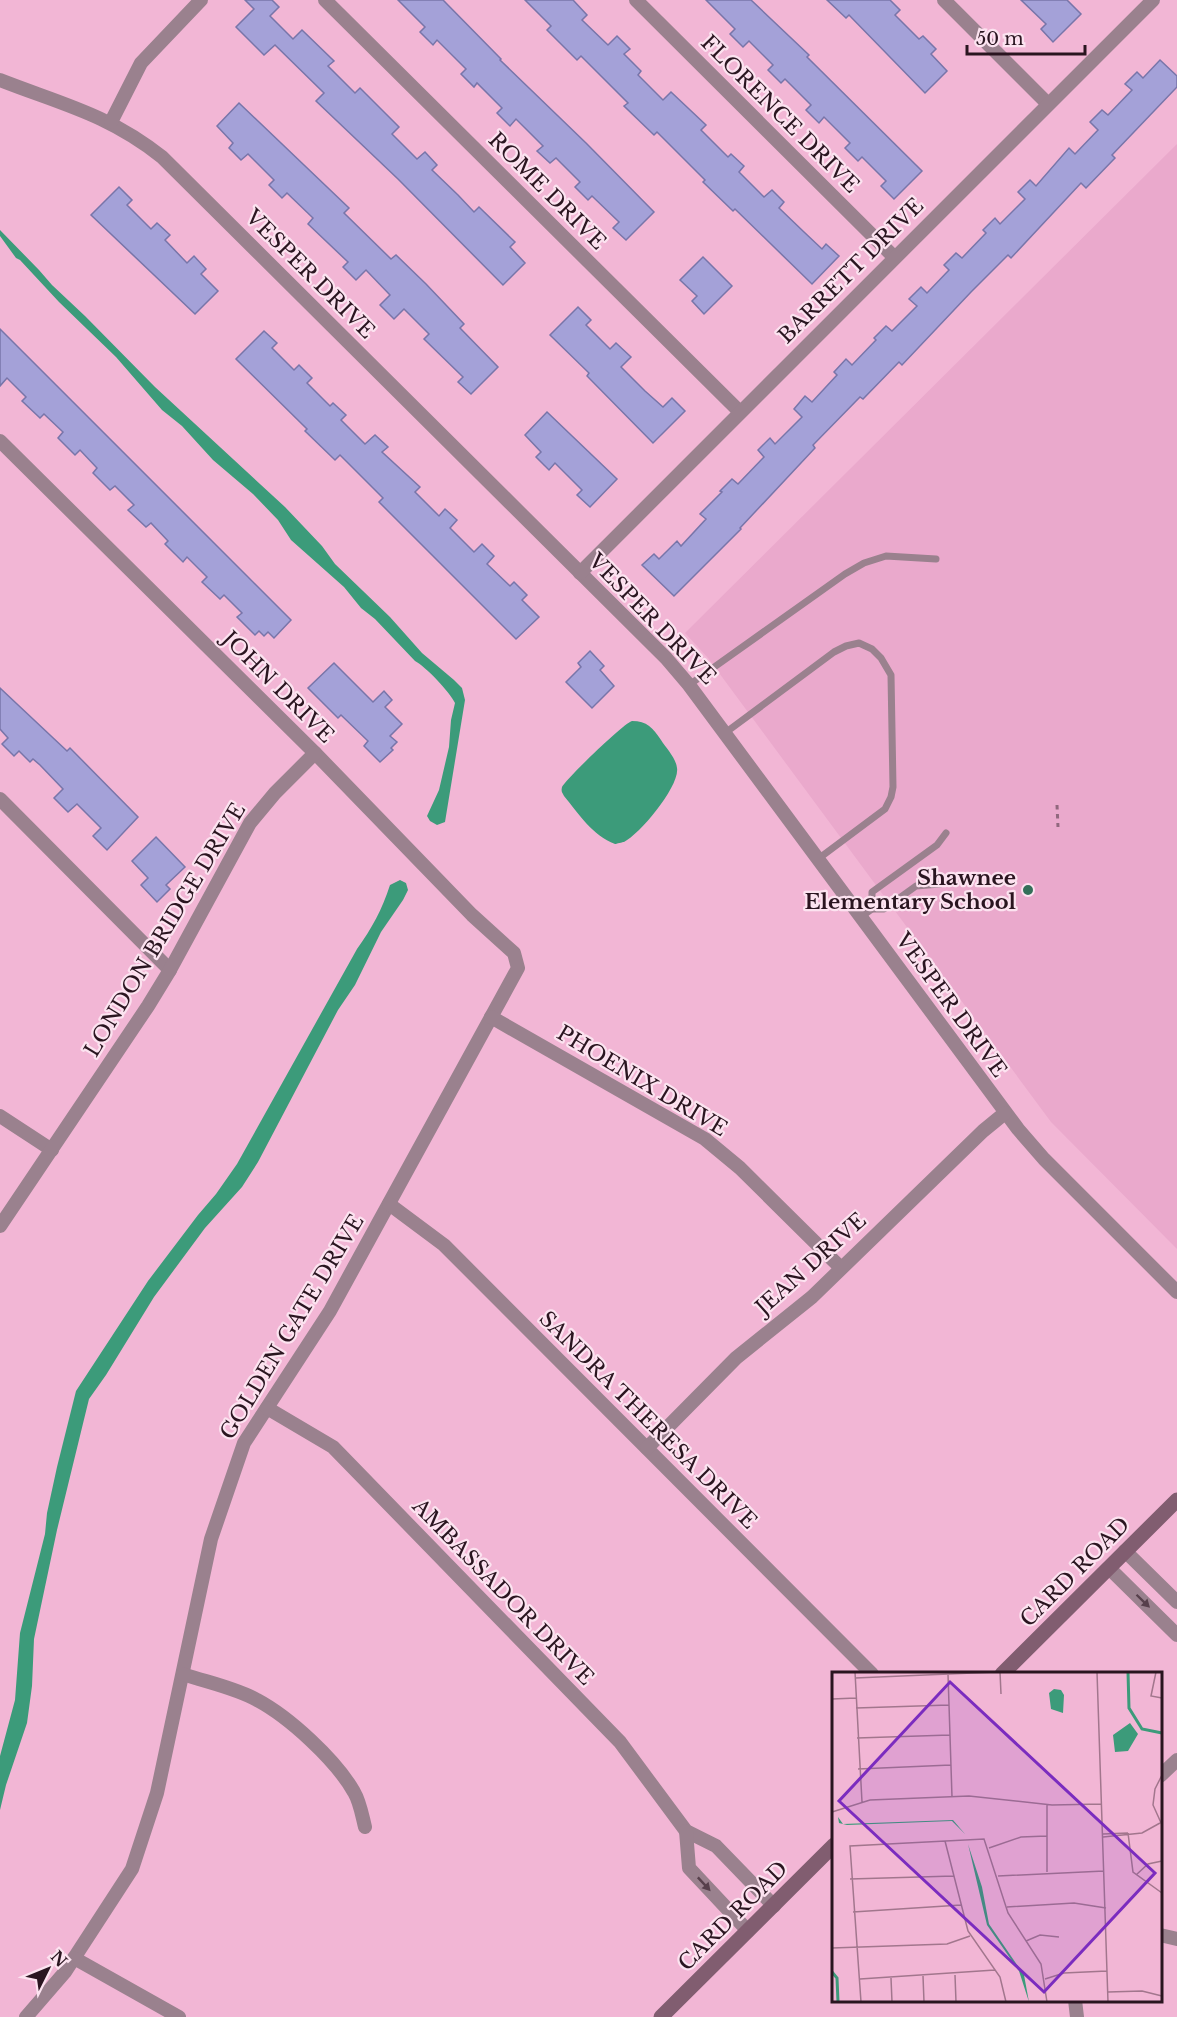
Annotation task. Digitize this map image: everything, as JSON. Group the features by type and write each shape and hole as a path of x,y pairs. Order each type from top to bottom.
{"street":[{"path":"111,122 141,63 201,0"},
{"name":"ROME DRIVE","path":"326,0 740,412"},
{"name":"FLORENCE DRIVE","path":"636,0 894,257"},
{"path":"944,0 1048,104"},
{"name":"BARRETT DRIVE","path":"580,573 1153,0"},
{"name":"VESPER DRIVE","path":"0,80 111,122 143,142 179,173 666,658 689,685 817,859 866,913 1005,1113 1044,1159 1177,1292"},
{"name":"JOHN DRIVE","path":"0,441 315,753 472,915 514,953 518,968"},
{"name":"LONDON BRIDGE DRIVE","path":"0,1226 129,1035 170,970 250,823 274,793 315,753"},
{"path":"0,799 170,970"},
{"name":"GOLDEN GATE DRIVE","path":"26,2017 65,1972 132,1869 157,1793 211,1539 244,1443 330,1311 518,968"},
{"name":"PHOENIX DRIVE","path":"491,1017 705,1139 740,1168 841,1268"},
{"name":"JEAN DRIVE","path":"647,1448 736,1358 812,1297 983,1131 1005,1113"},
{"path":"0,1116 52,1150"},
{"name":"SANDRA THERESA DRIVE","path":"388,1204 444,1245 870,1672"},
{"name":"AMBASSADOR DRIVE","path":"267,1408 333,1447 620,1742 686,1831 716,1846 774,1906"},
{"name":"CARD ROAD","path":"1004,1672 1177,1500"},
{"path":"1125,1551 1177,1602"},
{"path":"1109,1568 1177,1635"},
{"path":"183,1674 255,1699 284,1716 345,1778 355,1793 365,1827"},
{"path":"1162,1775 1177,1760"},
{"path":"686,1831 689,1868 748,1931"},
{"name":"CARD ROAD","path":"661,2017 832,1847"},
{"path":"1162,1935 1177,1939"},
{"path":"74,1958 179,2017"},
{"path":"1075,2002 1077,2017"}],"lane":[{"path":"689,685 844,574 864,563 886,556 936,559"},
{"path":"725,733 834,652 846,646 859,643 872,649 881,658 891,675 893,787 891,797 885,809 817,859"},
{"path":"940,884 916,886 884,909 866,913 872,892 937,845 946,834"}],"path":[{"path":"1057,805 1058,827"}],"shaded area":[{"name":"Shawnee Elementary School","path":"1177,144 1177,1249 1051,1122 708,658 685,633"},
{"path":"0,230 155,387 285,507 322,546 335,564 390,617 422,653 462,688 465,700 445,822 437,825 427,816 439,790 449,747 455,703 448,692 375,619 361,608 344,587 291,540 278,520 253,494 213,460 182,426 162,410 116,357 16,258 0,236"},
{"path":"632,721 646,724 655,732 675,761 676,776 666,797 649,820 624,842 615,844 600,836 586,823 564,796 562,787 618,731"},
{"path":"400,880 406,883 408,890 403,900 381,932 355,985 338,1010 258,1162 242,1187 205,1228 154,1297 89,1399 57,1530 34,1639 32,1686 27,1723 0,1810 0,1756 15,1700 20,1633 45,1534 47,1513 76,1391 148,1281 237,1164 376,918 390,885"}],"building":[{"path":"245,0 272,0 279,7 270,16 293,39 302,30 334,61 328,66 355,93 360,88 399,127 392,134 417,159 425,152 437,165 432,170 474,212 479,207 515,242 510,247 525,263 503,285 398,179 316,101 324,93 275,45 264,55 236,27 254,9"},
{"path":"398,0 443,0 500,60 654,212 626,240 613,228 619,222 592,196 588,200 575,187 580,182 556,158 550,163 537,151 543,146 516,119 510,126 497,113 502,108 477,83 474,87 461,74 466,69 437,40 433,45 420,32 425,27"},
{"path":"525,0 573,0 587,15 582,20 608,45 617,36 630,49 624,54 641,71 638,75 663,100 671,92 706,125 701,130 728,157 731,154 744,166 739,172 764,197 772,190 784,202 779,208 822,249 826,244 839,256 812,284 735,209 733,211 703,182 705,180 657,132 654,135 624,106 628,103 581,56 577,60 547,30 551,26"},
{"path":"706,0 751,0 809,55 807,57 922,171 894,199 881,186 886,181 862,157 858,161 845,148 850,143 824,117 819,123 806,110 811,105 785,79 781,83 768,70 773,65 749,41 743,47 730,34 735,29"},
{"path":"827,0 890,0 900,10 895,15 919,39 923,36 936,49 931,54 947,71 925,93 849,15 846,18"},
{"path":"1021,0 1067,0 1081,14 1053,42 1041,29 1046,24"},
{"path":"1160,60 1177,76 1177,87 1112,155 1115,158 1086,188 1081,183 1011,258 1008,255 902,365 899,362 863,399 860,397 813,445 815,448 741,529 674,596 642,565 654,554 659,559 677,541 681,546 706,519 700,514 722,492 720,491 732,479 738,484 764,457 758,450 770,438 775,444 802,417 794,409 805,396 812,402 837,375 834,372 846,359 852,365 886,326 892,331 917,306 909,299 921,287 927,293 949,270 944,265 956,253 962,258 986,233 983,230 995,218 1000,224 1025,199 1018,192 1030,180 1036,186 1069,148 1075,154 1098,130 1090,122 1102,110 1108,115 1132,90 1125,84 1137,72 1143,78"},
{"path":"239,103 349,208 344,213 391,259 396,255 464,324 460,328 498,367 471,394 458,382 463,377 424,339 429,334 404,309 394,319 380,305 390,295 366,270 356,280 343,267 348,262 308,224 313,218 287,193 282,198 269,185 274,180 248,154 241,160 229,148 233,143 217,126"},
{"path":"119,187 132,200 127,205 151,229 157,223 170,235 165,240 187,263 194,256 206,269 201,274 218,291 195,314 91,215"},
{"path":"703,257 732,286 704,314 692,301 697,296 680,280"},
{"path":"578,307 591,320 586,325 610,349 616,343 631,357 621,367 645,391 663,407 672,398 685,411 653,443 587,376 589,373 550,335"},
{"path":"0,329 291,620 274,638 268,632 264,636 259,631 255,635 237,617 242,613 224,595 220,599 202,582 207,577 187,557 183,562 165,544 168,541 151,523 146,527 128,510 134,505 115,486 110,490 93,473 97,468 80,450 75,455 58,438 63,432 44,414 40,418 22,401 26,397 7,378 0,386"},
{"path":"264,331 277,343 272,348 294,370 299,365 312,378 307,383 330,406 333,403 346,415 341,420 365,444 375,435 388,447 382,452 420,487 415,492 439,516 445,509 457,520 450,528 474,552 482,544 494,556 487,564 510,586 514,582 527,595 522,600 539,617 516,639 379,502 383,498 340,455 335,460 236,359"},
{"path":"547,412 617,479 590,507 577,495 582,490 555,463 549,470 536,457 541,452 525,435"},
{"path":"590,651 604,666 600,670 614,686 592,708 566,682 581,667 578,663"},
{"path":"334,663 373,702 384,691 392,700 385,707 402,724 390,736 397,742 391,748 393,750 380,762 364,746 368,741 341,715 338,718 308,688"},
{"path":"0,688 67,751 70,748 138,817 107,850 93,836 101,828 77,804 68,812 54,798 63,789 40,765 33,759 30,762 19,751 14,756 2,744 8,738 0,729"},
{"path":"156,837 185,867 166,885 170,889 157,902 141,885 148,878 132,861"}],"place":[{"name":"Shawnee Elementary School","path":"1028,890"}]}
